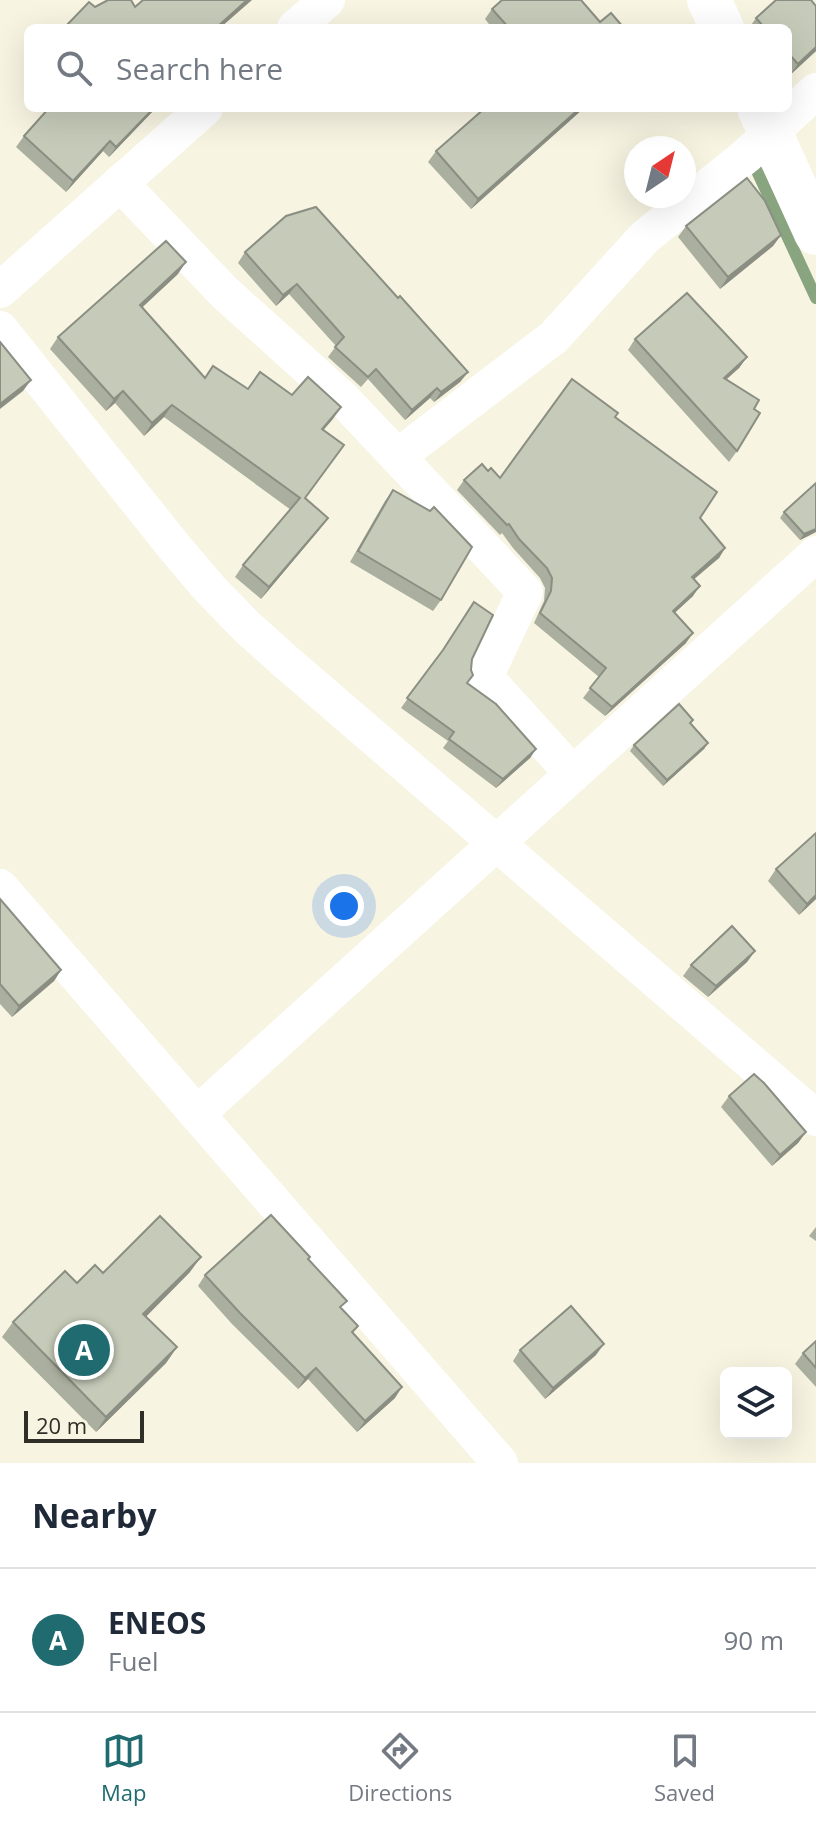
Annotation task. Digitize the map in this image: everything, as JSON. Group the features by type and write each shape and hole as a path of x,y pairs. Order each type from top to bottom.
{"street":[{"path":"300,24 327,0"},
{"path":"709,0 720,24"},
{"path":"792,105 816,91"},
{"path":"0,290 200,112"},
{"path":"764,121 816,233"},
{"path":"399,458 554,337 645,237 746,156 764,121"},
{"path":"120,183 225,293 344,400 525,592 485,677 573,774"},
{"path":"0,329 176,549 247,627 816,1118"},
{"path":"197,1114 816,554"},
{"path":"0,887 500,1463"}],"building":[{"path":"108,0 131,0 135,7 143,0 247,0 220,24 68,24 89,2 95,7"},
{"path":"502,0 581,0 600,22 611,13 621,24 505,24 492,9"},
{"path":"776,0 811,0 816,6 816,47 798,64 792,57 792,24 761,24 756,18"},
{"path":"45,112 150,112 116,147 110,141 73,181 24,136"},
{"path":"480,112 576,112 478,199 436,151"},
{"path":"747,178 765,201 781,235 728,277 686,226"},
{"path":"316,207 468,372 441,392 437,388 412,410 376,369 368,377 335,347 344,337 297,284 283,295 245,252 286,216"},
{"path":"166,241 186,262 140,305 205,378 213,366 248,389 260,372 292,395 308,377 341,407 322,429 344,445 305,498 328,518 269,587 243,565 300,498 172,405 152,423 123,391 114,399 58,337"},
{"path":"687,293 747,357 724,378 759,400 754,409 760,413 737,451 635,339"},
{"path":"0,342 31,380 0,404"},
{"path":"572,379 618,413 615,417 717,492 700,518 725,548 692,577 700,586 673,611 693,633 612,707 590,688 606,668 540,613 551,591 552,578 547,568 509,524 464,480 482,464 500,478"},
{"path":"816,483 816,529 804,534 784,512"},
{"path":"393,490 430,511 434,507 472,547 441,600 358,551"},
{"path":"474,602 493,615 472,659 473,675 467,683 496,704 536,749 503,779 449,739 454,732 407,698"},
{"path":"679,704 693,720 690,723 708,743 667,780 634,745"},
{"path":"816,833 816,895 807,904 776,869"},
{"path":"0,899 61,970 19,1006 0,984"},
{"path":"732,926 755,951 716,986 691,965"},
{"path":"754,1074 806,1132 780,1155 729,1096"},
{"path":"271,1215 347,1301 340,1307 358,1326 352,1332 402,1387 365,1421 316,1368 305,1378 205,1275"},
{"path":"160,1216 201,1257 143,1314 177,1347 106,1417 13,1322 65,1271 77,1283 95,1265 103,1273"},
{"path":"571,1306 604,1344 553,1388 520,1350"},
{"path":"816,1341 816,1368 803,1353"}],"waterway":[{"path":"757,171 816,298"}],"place":[{"name":"ENEOS","path":"84,1350"}]}
